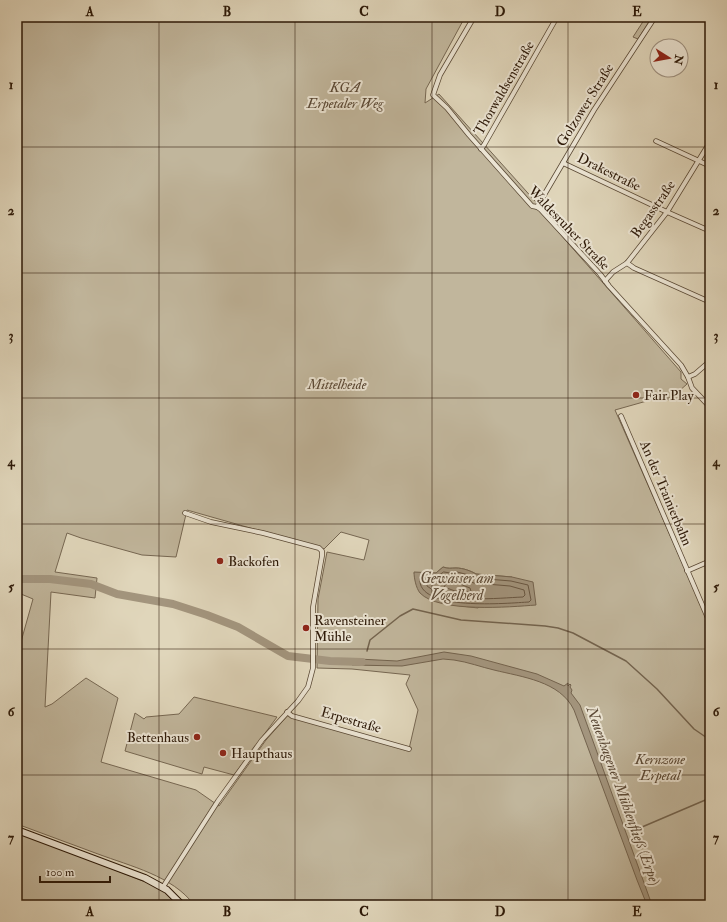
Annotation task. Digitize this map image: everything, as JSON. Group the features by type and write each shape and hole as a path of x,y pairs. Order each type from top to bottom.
{"main road":[{"path":"17,830 138,875 163,887 182,905"}],"street":[{"name":"Waldesruher Straße","path":"474,17 440,75 433,95 457,120 532,206 537,207 600,274 682,366 692,388 710,407"},
{"name":"Thorwaldsenstraße","path":"481,149 557,17"},
{"name":"Golzower Straße","path":"537,207 594,110 655,17"},
{"path":"656,141 710,166"},
{"name":"Begasstraße","path":"605,281 613,272 627,263 667,212 710,142"},
{"name":"Drakestraße","path":"563,162 710,231"},
{"path":"627,263 634,268 710,302"},
{"path":"688,377 695,374 710,361"},
{"name":"An der Trainierbahn","path":"621,416 710,623"},
{"path":"163,887 218,801 262,740 305,692 311,679 313,666 313,607 322,551 319,548 263,533 211,522 185,513"},
{"path":"687,571 710,561"},
{"name":"Erpestraße","path":"287,712 292,716 409,749"}],"green space":[{"path":"17,17 465,17 426,89 425,103 439,94 544,211 561,235 681,372 681,379 687,384 669,400 661,397 615,410 710,626 710,905 194,905 175,886 150,873 17,824 17,656 33,599 21,594 17,595","holes":["187,510 324,549 341,532 369,540 364,560 327,552 318,599 317,668 352,669 410,675 406,684 418,710 409,749 289,714 266,740 219,806 196,790 101,762 118,698 86,678 52,704 45,707 51,592 95,598 97,578 55,572 67,533 142,555 176,557","443,567 461,569 476,574 512,577 478,608 453,605 431,600 414,573 436,573"]},
{"path":"646,17 652,17 638,39 633,37"},
{"path":"194,697 277,717 234,775 204,767 202,774 125,751 135,713 144,719 146,717 179,714"},
{"path":"17,832 156,886 167,893 179,905 17,905"}],"water":[{"name":"Gewässer am Vogelherd","path":"443,567 461,569 476,574 512,577 533,582 536,605 475,607 442,604 429,599 420,593 414,577 414,572 436,573"},
{"path":"444,652 471,656 537,674 564,686 568,683 568,686 570,684 571,685 571,693 580,705 652,905 647,905 637,880 574,710 568,700 560,692 550,686 528,678 454,660 443,659 402,666 352,665 352,660 358,659 397,661"}],"waterway":[{"name":"Neuenhagener Mühlenfließ (Erpe)","path":"17,579 50,579 91,584 117,594 173,604 207,615 238,627 288,656 330,661 362,662"},
{"path":"367,651 370,640 400,616 413,609 461,620 558,628 573,633 626,661 657,689 694,729 710,740"},
{"path":"635,830 710,798"}],"place":[{"name":"Fair Play","path":"636,395"},
{"name":"Backofen","path":"220,561"},
{"name":"Ravensteiner Mühle","path":"306,628"},
{"name":"Bettenhaus","path":"197,737"},
{"name":"Haupthaus","path":"223,753"}],"park label":[{"name":"KGA Erpetaler Weg","path":"345,96"},
{"name":"Mittelheide","path":"337,384"},
{"name":"Kernzone Erpetal","path":"660,768"}]}
